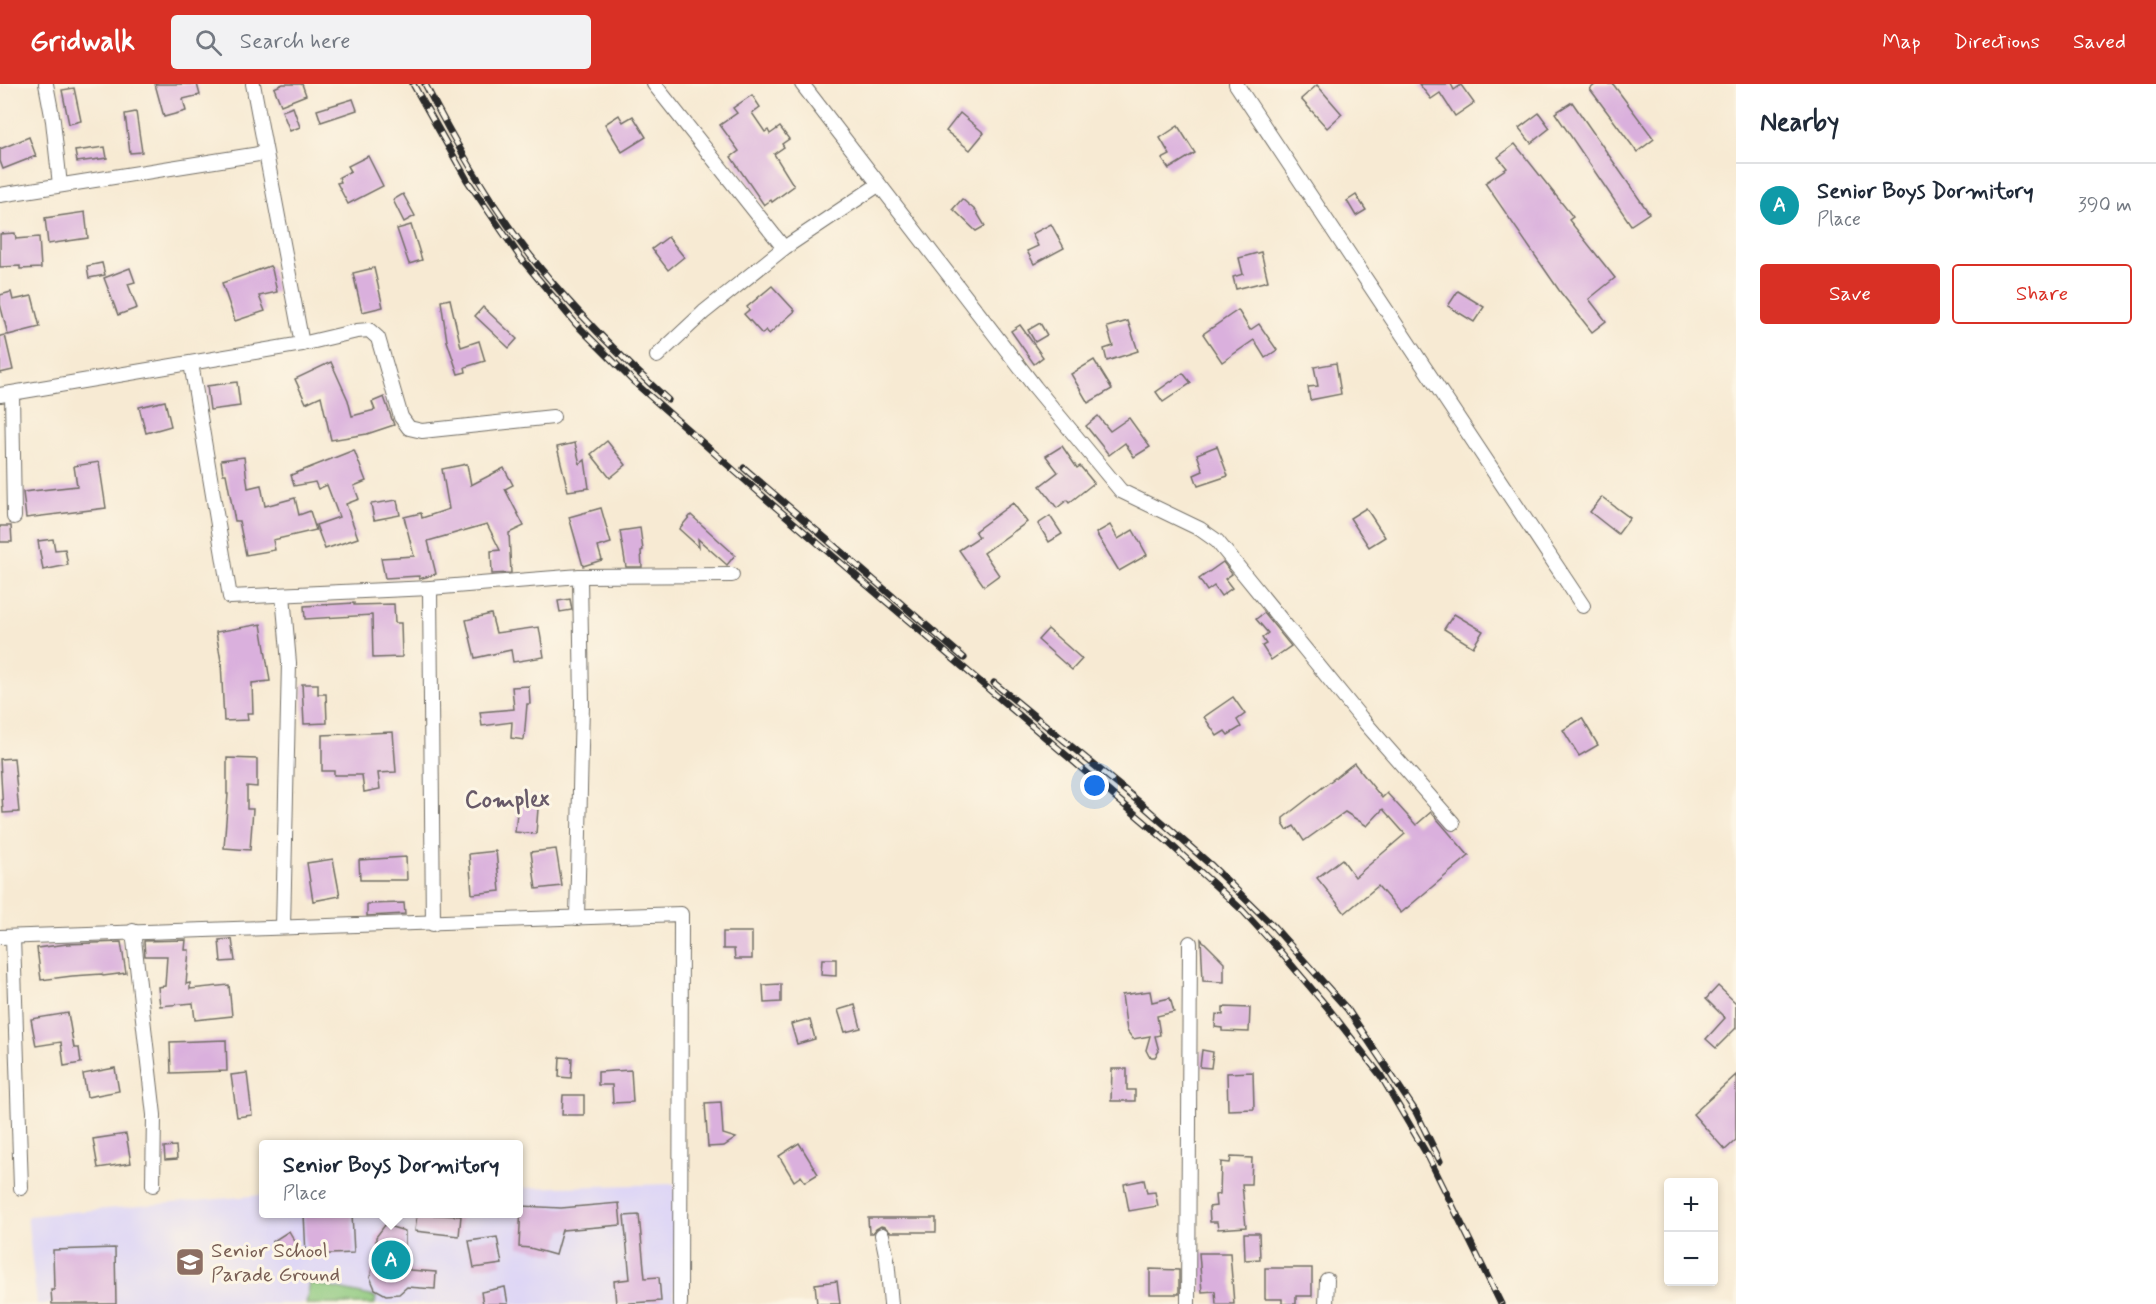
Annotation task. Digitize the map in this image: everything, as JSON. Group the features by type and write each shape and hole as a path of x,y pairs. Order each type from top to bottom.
{"street":[{"path":"46,84 53,121 60,185"},
{"path":"253,84 302,344"},
{"path":"654,84 784,248"},
{"path":"802,84 1035,387 1121,490 1200,529 1216,541 1361,718 1453,823"},
{"path":"1236,84 1584,606"},
{"path":"0,195 265,153"},
{"path":"657,356 704,312 784,248 878,185"},
{"path":"14,517 6,394 302,344 369,330 378,338 401,417 409,428 422,431 553,417"},
{"path":"191,363 230,597 430,588 580,576 732,575"},
{"path":"577,918 582,704 580,576"},
{"path":"430,588 433,924"},
{"path":"283,595 289,663 283,927"},
{"path":"21,1188 7,937 681,914 680,1304"},
{"path":"133,932 154,1115 153,1185"},
{"path":"1188,1304 1190,943"},
{"path":"882,1235 888,1258 891,1304"},
{"path":"1326,1304 1327,1280"}],"shaded area":[{"path":"675,1184 674,1304 37,1304 27,1216 259,1195 259,1218 523,1218 523,1188"}],"green space":[{"path":"310,1283 376,1297 375,1304 306,1304"}],"building":[{"path":"155,84 197,84 200,95 183,99 186,111 164,117"},
{"path":"283,84 302,84 306,95 281,105 274,88"},
{"path":"1419,84 1451,84 1454,90 1461,85 1474,103 1455,116 1440,93 1431,99"},
{"path":"1596,84 1613,84 1654,139 1637,152 1590,89"},
{"path":"1317,85 1342,114 1327,128 1301,99"},
{"path":"74,88 81,121 69,124 62,90"},
{"path":"752,95 760,107 752,113 765,132 768,130 770,134 780,127 789,139 782,144 784,147 774,154 794,186 764,205 731,157 739,151 720,125 737,113 733,108"},
{"path":"353,99 357,110 321,122 317,110"},
{"path":"1572,102 1649,213 1631,225 1555,113"},
{"path":"293,107 300,127 290,131 282,111"},
{"path":"136,112 142,152 130,153 125,114"},
{"path":"960,113 984,133 970,150 946,131"},
{"path":"1539,113 1550,128 1531,143 1519,128"},
{"path":"619,115 623,122 633,116 646,137 622,152 605,124"},
{"path":"1178,126 1195,153 1169,169 1162,159 1170,155 1160,138"},
{"path":"29,137 36,156 3,169 0,149"},
{"path":"1515,144 1573,217 1569,220 1615,278 1589,299 1606,321 1592,332 1561,293 1485,183 1507,168 1498,157"},
{"path":"105,147 107,158 77,162 75,151"},
{"path":"368,156 383,186 348,204 337,183 341,182 339,177 351,171 348,166"},
{"path":"403,194 415,216 404,222 393,200"},
{"path":"1356,195 1366,210 1356,216 1347,201"},
{"path":"962,199 976,211 985,226 976,231 953,209"},
{"path":"85,212 88,238 48,244 45,218"},
{"path":"1051,224 1064,248 1034,264 1027,251 1038,246 1032,234"},
{"path":"411,225 422,260 409,264 397,229"},
{"path":"15,233 16,239 39,237 41,268 0,267 0,234"},
{"path":"668,237 684,257 668,270 652,249"},
{"path":"1261,252 1268,281 1236,289 1233,277 1243,274 1239,258"},
{"path":"102,263 105,275 89,278 87,266"},
{"path":"270,266 277,292 259,296 265,311 235,321 222,283"},
{"path":"130,268 135,282 128,284 137,308 118,315 104,278"},
{"path":"374,268 383,307 362,312 353,273"},
{"path":"772,286 795,311 769,334 766,330 762,334 744,314 749,310 747,307"},
{"path":"1458,291 1484,307 1474,322 1448,306"},
{"path":"11,292 13,300 32,296 40,327 8,335 0,295"},
{"path":"450,299 461,347 479,341 485,361 465,367 466,372 458,374 447,341 441,301"},
{"path":"483,307 517,339 509,348 475,316"},
{"path":"1238,310 1250,330 1259,324 1277,350 1265,358 1254,340 1222,362 1203,334"},
{"path":"1128,321 1138,351 1107,361 1104,349 1113,346 1107,327"},
{"path":"1040,323 1047,335 1035,342 1028,330"},
{"path":"1020,325 1043,357 1034,364 1011,331"},
{"path":"5,335 13,370 0,373 0,336"},
{"path":"1094,360 1112,389 1088,403 1071,374"},
{"path":"331,362 348,400 352,416 375,410 372,402 384,397 394,425 367,434 331,440 321,396 306,403 295,379"},
{"path":"1336,363 1341,394 1310,400 1308,387 1318,386 1314,367"},
{"path":"1183,373 1191,383 1163,402 1156,392"},
{"path":"237,382 240,406 210,410 207,386"},
{"path":"165,401 171,426 146,433 139,407"},
{"path":"1098,416 1110,431 1129,418 1150,447 1134,457 1125,443 1109,455 1086,426"},
{"path":"607,441 626,465 610,478 591,454"},
{"path":"575,443 580,464 585,460 589,488 568,491 557,447"},
{"path":"1062,446 1077,468 1080,466 1094,483 1069,503 1067,500 1057,508 1040,486 1058,472 1046,456"},
{"path":"1217,446 1228,476 1198,486 1194,475 1203,471 1197,454"},
{"path":"354,450 366,481 354,486 359,499 346,504 358,538 325,549 316,525 339,517 327,485 318,489 315,482 294,486 291,475"},
{"path":"244,457 248,488 261,485 265,506 295,498 299,515 310,511 316,530 273,540 275,550 246,555 239,521 235,521 221,460"},
{"path":"99,462 106,508 26,518 23,492 77,486 74,466"},
{"path":"467,464 471,485 504,468 513,485 505,489 524,526 509,533 511,573 492,574 491,551 500,550 487,524 428,541 436,574 419,579 419,576 385,578 381,558 414,556 404,517 421,513 422,518 449,509 442,469"},
{"path":"1602,497 1630,518 1618,534 1590,512"},
{"path":"397,500 400,515 374,520 371,504"},
{"path":"1013,503 1027,522 984,553 999,575 984,586 959,550 979,537 975,531"},
{"path":"601,508 611,543 598,547 602,560 583,566 569,517"},
{"path":"1366,508 1385,537 1369,547 1350,518"},
{"path":"691,515 735,555 727,565 698,539 699,547 679,529"},
{"path":"1050,516 1062,534 1049,542 1038,524"},
{"path":"1110,525 1118,539 1133,530 1147,555 1119,571 1096,533"},
{"path":"0,526 11,526 12,542 0,542"},
{"path":"640,528 643,550 641,551 642,567 626,567 620,531"},
{"path":"53,539 55,550 65,549 68,565 43,570 38,541"},
{"path":"1223,562 1232,574 1225,579 1232,588 1221,596 1214,586 1207,591 1199,579"},
{"path":"570,599 572,610 560,612 558,601"},
{"path":"354,603 354,605 394,604 395,623 401,623 402,657 373,658 372,615 305,619 304,606"},
{"path":"1264,613 1291,646 1271,660 1262,646 1266,644 1262,638 1268,633 1256,619"},
{"path":"491,614 496,633 539,627 544,657 513,662 511,650 475,658 466,620"},
{"path":"1454,614 1483,631 1473,647 1444,629"},
{"path":"261,624 270,681 252,683 253,713 247,713 248,720 224,721 221,661 216,632"},
{"path":"1048,629 1082,659 1072,670 1038,640"},
{"path":"302,684 318,684 318,694 326,694 327,723 304,724"},
{"path":"529,686 530,704 527,704 524,740 511,738 512,722 482,726 480,712 514,709 512,687"},
{"path":"1233,697 1245,714 1237,720 1241,727 1228,735 1225,731 1217,736 1204,717"},
{"path":"1582,718 1598,745 1579,756 1563,730"},
{"path":"393,732 396,772 378,773 380,789 364,792 362,775 334,775 334,771 322,771 322,735"},
{"path":"14,758 19,812 3,813 0,759"},
{"path":"227,758 257,759 257,787 247,786 247,809 253,809 250,850 224,848 228,794"},
{"path":"1354,763 1382,798 1387,793 1416,825 1431,812 1469,856 1401,913 1378,886 1345,913 1317,878 1342,859 1355,877 1405,834 1383,809 1367,826 1345,812 1304,841 1294,826 1287,830 1283,824 1283,818"},
{"path":"519,794 539,796 536,834 515,832"},
{"path":"556,849 562,886 536,889 531,852"},
{"path":"496,851 500,891 472,894 469,854"},
{"path":"406,857 407,880 360,880 359,860"},
{"path":"333,859 340,896 313,901 307,863"},
{"path":"404,903 405,914 367,916 367,904"},
{"path":"723,932 752,932 752,959 735,959 734,949 723,949"},
{"path":"232,939 235,961 221,962 219,940"},
{"path":"1201,939 1224,962 1224,982 1203,981"},
{"path":"186,940 185,950 189,950 186,984 190,983 190,989 229,985 232,1016 195,1020 193,1003 160,1006 158,987 165,986 167,956 145,956 144,941"},
{"path":"121,942 126,973 41,980 37,948 67,944"},
{"path":"822,959 836,959 836,976 821,975"},
{"path":"781,984 781,1002 764,1003 763,985"},
{"path":"1718,986 1736,1003 1736,1028 1716,1048 1706,1039 1725,1018 1706,999"},
{"path":"1150,991 1152,1002 1170,998 1174,1012 1157,1016 1160,1035 1155,1036 1159,1051 1155,1057 1149,1056 1146,1050 1150,1036 1133,1039 1127,1031 1122,995"},
{"path":"855,1005 861,1028 845,1032 838,1010"},
{"path":"1223,1007 1250,1008 1249,1032 1222,1031 1222,1028 1215,1027 1216,1014 1223,1015"},
{"path":"68,1013 74,1048 79,1048 81,1063 64,1066 61,1042 36,1046 31,1019"},
{"path":"810,1020 815,1039 797,1044 791,1024"},
{"path":"226,1040 227,1071 171,1073 170,1042"},
{"path":"1202,1050 1213,1052 1211,1068 1200,1067"},
{"path":"560,1057 572,1058 571,1078 559,1077"},
{"path":"115,1068 119,1091 87,1097 83,1074"},
{"path":"1112,1069 1127,1069 1127,1090 1135,1090 1135,1101 1111,1101"},
{"path":"631,1070 633,1102 613,1103 612,1085 598,1085 598,1072"},
{"path":"1253,1072 1254,1109 1228,1110 1227,1073"},
{"path":"247,1073 252,1115 237,1117 231,1075"},
{"path":"1736,1075 1736,1140 1725,1150 1693,1114"},
{"path":"563,1095 584,1095 584,1115 562,1115"},
{"path":"721,1102 723,1134 736,1138 724,1146 708,1147 705,1103"},
{"path":"126,1134 131,1163 98,1168 93,1139"},
{"path":"799,1143 818,1174 805,1182 801,1176 794,1181 779,1156"},
{"path":"176,1146 177,1159 165,1160 164,1147"},
{"path":"1231,1157 1252,1158 1251,1184 1242,1184 1246,1227 1218,1229 1217,1222 1210,1222 1209,1207 1216,1206 1215,1195 1220,1194 1221,1162 1230,1163"},
{"path":"1144,1180 1147,1193 1155,1192 1158,1206 1129,1211 1124,1184"},
{"path":"619,1203 621,1225 562,1230 555,1255 519,1247 523,1206 561,1208"},
{"path":"639,1215 645,1278 659,1277 661,1301 616,1304 614,1281 630,1279 624,1216"},
{"path":"304,1218 352,1218 354,1253 306,1255"},
{"path":"417,1218 461,1218 459,1236 415,1231"},
{"path":"868,1218 936,1218 936,1232 890,1232 881,1226 873,1233 869,1233"},
{"path":"385,1225 405,1231 405,1246 397,1257 406,1262 410,1270 436,1272 435,1289 407,1287 399,1294 386,1295 375,1289 370,1277 373,1265 384,1256 376,1246 376,1237"},
{"path":"289,1231 297,1245 280,1255 272,1242"},
{"path":"1244,1233 1259,1233 1260,1259 1245,1260"},
{"path":"497,1237 502,1264 474,1268 469,1241"},
{"path":"115,1248 116,1304 52,1304 53,1250"},
{"path":"1199,1253 1230,1253 1234,1304 1216,1304 1215,1291 1202,1292"},
{"path":"1265,1268 1312,1268 1312,1296 1296,1296 1296,1304 1282,1304 1282,1299 1265,1299"},
{"path":"1150,1269 1179,1270 1179,1294 1150,1294"},
{"path":"837,1281 840,1304 817,1304 815,1284"},
{"path":"505,1287 508,1304 483,1304 481,1292"}],"railway":[{"path":"413,84 467,180 520,257 576,324 634,382 772,504 1169,843 1243,911 1278,949 1381,1076 1429,1158 1501,1304"},
{"path":"425,84 478,180 524,248 586,320 668,400"},
{"path":"744,468 964,658"},
{"path":"994,683 1138,801 1212,866 1274,927 1348,1010 1416,1112 1440,1161"}],"place":[{"name":"Senior Boys Dormitory","path":"391,1260"},
{"name":"Senior School Parade Ground","path":"190,1262"}],"district":[{"name":"Complex","path":"507,799"}]}
